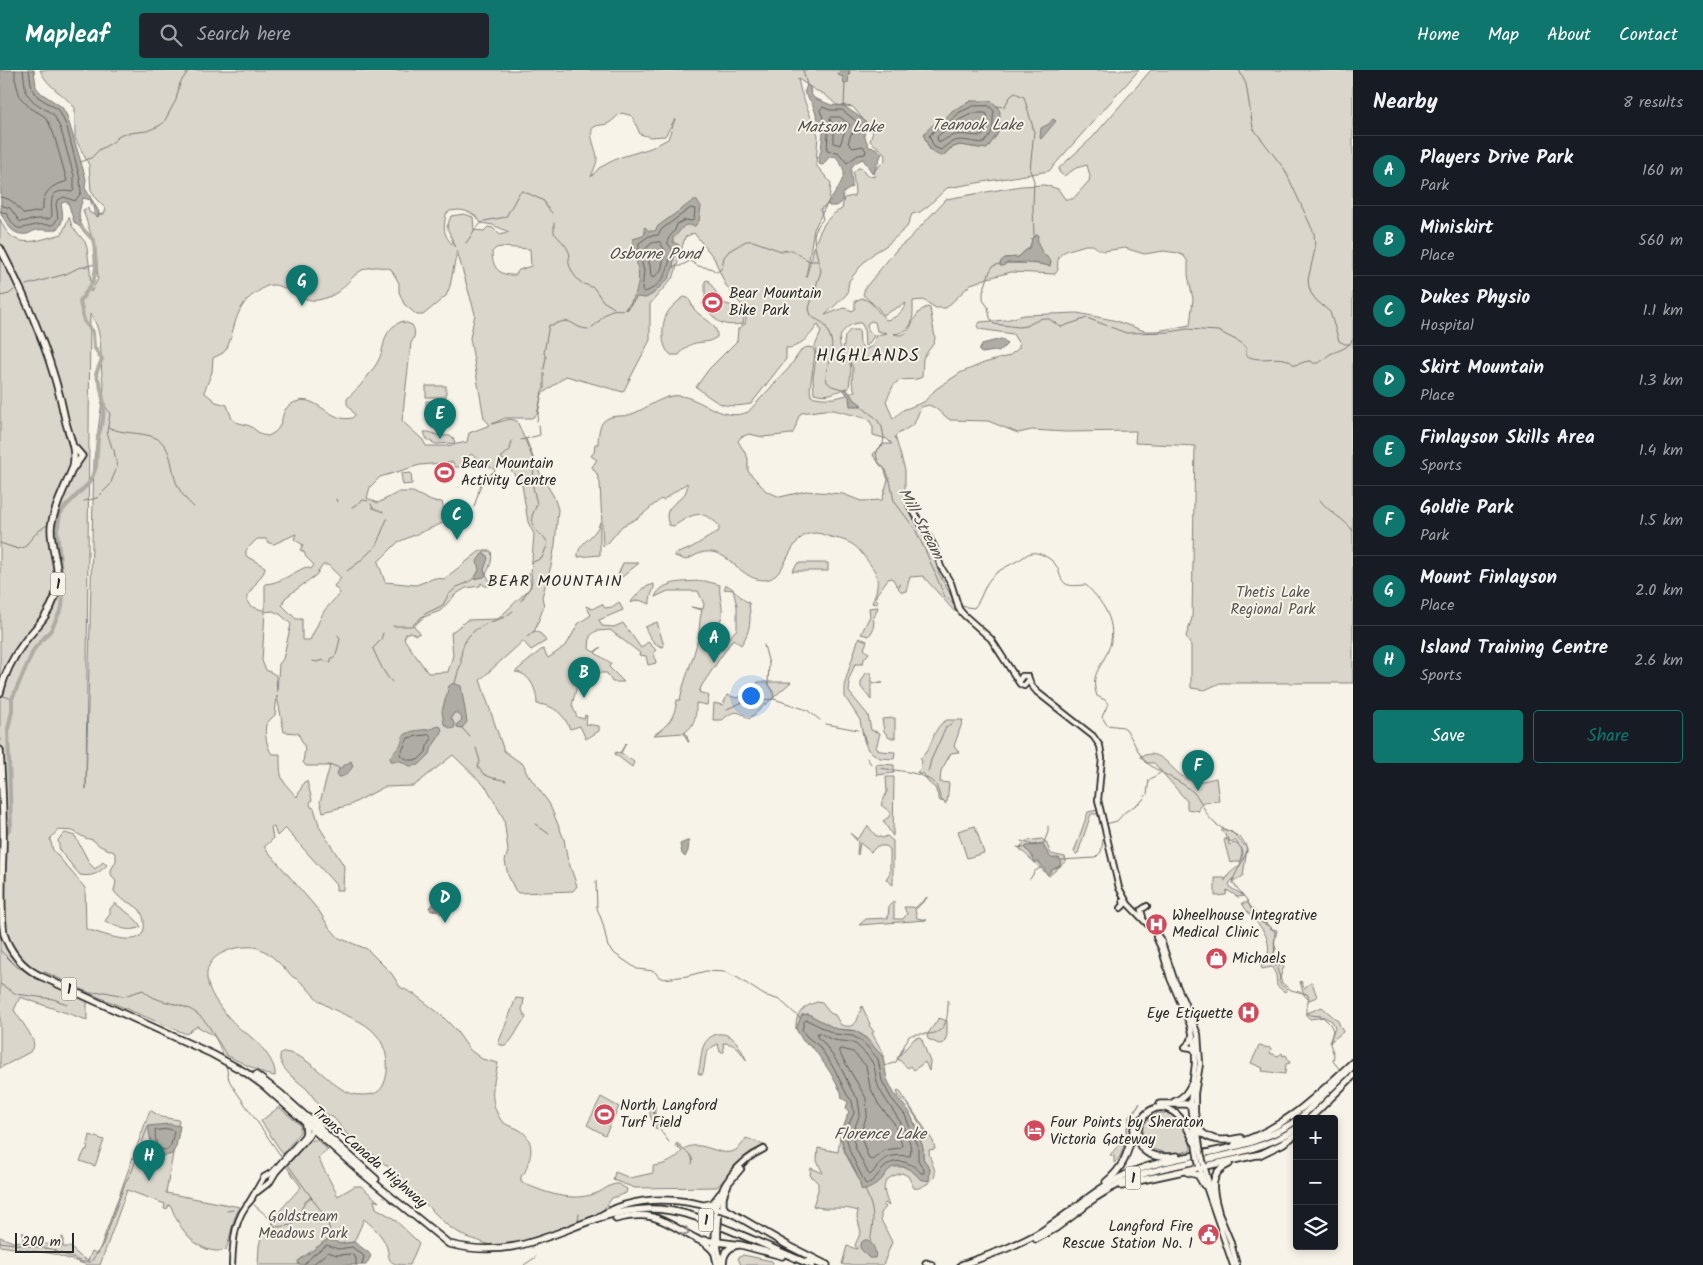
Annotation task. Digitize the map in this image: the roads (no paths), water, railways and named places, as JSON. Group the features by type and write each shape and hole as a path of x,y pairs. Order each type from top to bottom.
{"highway":[{"path":"0,248 35,321 54,375 65,413 64,417"},
{"path":"0,253 20,291 35,327 64,417"},
{"name":"1","path":"0,693 10,664 19,649 47,614 55,598 58,567 51,534 51,521 73,467 82,456 74,447 64,417"},
{"name":"Trans-Canada Highway","path":"0,750 3,835 2,925 6,940 26,968 223,1059 256,1079 442,1239 456,1248 474,1255"},
{"name":"Trans-Canada Highway","path":"3,855 5,928 9,941 20,958 44,975 219,1053 274,1088 305,1120"},
{"path":"176,1034 223,1059"},
{"path":"1299,1115 1353,1062"},
{"name":"1","path":"1299,1115 1353,1066"},
{"path":"1315,1115 1353,1076"},
{"path":"1074,1208 1121,1167 1128,1153 1138,1116 1147,1108 1178,1100 1189,1091 1192,1083"},
{"path":"282,1102 314,1128"},
{"path":"1167,1104 1192,1105"},
{"path":"1194,1142 1181,1117 1174,1111 1165,1108 1151,1110 1145,1114 1138,1125 1137,1139 1144,1149 1156,1156 1166,1157 1246,1140 1293,1119"},
{"path":"317,1119 322,1135 306,1136 305,1120 317,1119"},
{"path":"1195,1123 1200,1131 1208,1137 1220,1141 1230,1141 1259,1133 1293,1119"},
{"name":"1","path":"962,1265 1001,1250 1041,1231 1107,1184 1131,1172 1157,1164 1256,1141 1276,1133 1293,1120"},
{"name":"1","path":"972,1265 1014,1249 1036,1238 1099,1195 1128,1180 1161,1169 1255,1148 1273,1142 1293,1130"},
{"name":"Trans-Canada Highway","path":"322,1135 443,1237 468,1250 489,1255"},
{"path":"1218,1212 1212,1191 1213,1180 1218,1172 1225,1166 1261,1154 1293,1137"},
{"path":"1036,1238 1047,1234 1094,1200 1110,1191 1142,1180 1261,1154"},
{"path":"1180,1172 1193,1172 1198,1175 1204,1185"},
{"path":"700,1205 710,1205 721,1196 723,1206 732,1213 787,1245 827,1265"},
{"path":"595,1222 615,1209 642,1201 675,1200 700,1205 718,1212 732,1213"},
{"name":"1","path":"552,1243 614,1212 652,1206 675,1208 699,1214 822,1265"},
{"name":"1","path":"575,1234 595,1222 611,1217 638,1210 658,1209 678,1212 712,1223 812,1265"},
{"path":"595,1222 630,1216 648,1216 666,1221 700,1239 708,1244 714,1252"},
{"path":"700,1239 741,1245 808,1265"},
{"path":"720,1265 725,1252 733,1246 741,1245"},
{"path":"957,1265 1001,1250"}],"main road":[{"path":"909,502 934,546 941,567 964,615 991,639 1020,684 1037,692"},
{"path":"1013,672 1028,676 1032,687 1037,692 1093,736 1100,746 1102,758 1099,804 1124,905 1121,908"},
{"path":"1019,681 1020,677 1024,675"},
{"path":"1024,686 1029,680"},
{"path":"1122,896 1156,933 1163,944 1174,979 1198,1034 1200,1064 1195,1093"},
{"path":"1146,922 1140,910 1147,906"},
{"path":"1150,927 1162,950 1170,978 1193,1032 1196,1052 1192,1083 1192,1105 1194,1142 1198,1148"},
{"path":"1193,1032 1191,1041 1185,1047 1192,1048 1196,1052"},
{"path":"1204,1042 1202,1069 1192,1105 1204,1185 1235,1265"},
{"path":"231,1265 232,1242 236,1225 250,1201 274,1170 314,1128"},
{"path":"250,1201 251,1197 276,1172 306,1136"},
{"path":"720,1265 716,1229 721,1196 726,1182 734,1172 764,1149 737,1173 721,1196"},
{"path":"1202,1167 1230,1240 1235,1265"},
{"path":"716,1241 714,1252 720,1265"}],"water":[{"path":"0,70 34,70 36,87 41,93 62,107 67,116 86,179 85,188 99,212 98,217 94,215 94,205 91,204 91,200 83,198 79,216 83,227 81,228 74,222 68,202 61,204 63,215 61,223 57,229 53,230 37,230 27,234 18,233 8,226 1,214"},
{"path":"842,70 849,70 848,83 844,84 843,77 838,75"},
{"name":"Matson Lake","path":"807,85 810,87 814,98 831,105 844,106 864,120 867,124 864,135 869,147 876,148 882,153 873,174 863,159 854,164 851,170 852,187 843,193 842,202 837,206 829,206 827,203 842,181 844,170 835,156 828,158 823,165 819,164 823,133 812,103 804,93"},
{"name":"Teanook Lake","path":"971,101 991,101 1000,112 999,131 987,149 959,145 951,148 942,156 935,153 927,143 924,136 925,132 933,125 945,119 952,111"},
{"path":"1053,119 1056,121 1041,139 1041,128 1049,124"},
{"name":"Osborne Pond","path":"694,200 701,206 699,221 695,226 684,226 673,238 673,242 679,245 669,278 653,294 646,298 637,297 626,310 626,307 633,298 639,276 633,239 643,236 645,227 649,231 655,231 658,226"},
{"path":"1038,234 1039,246 1051,261 1050,266 1027,262 1007,263 1000,266 1001,261 1005,258 1019,257 1029,248 1032,238"},
{"path":"1001,339 1007,344 999,352 982,353 979,351 982,344"},
{"path":"846,388 853,398 862,405 850,406 849,397 843,389"},
{"path":"482,554 486,554 488,558 484,570 486,575 474,579 479,570 477,561"},
{"path":"453,683 461,686 467,722 462,728 457,727 462,718 458,713 454,713 451,718 455,725 451,729 444,724 442,711 449,686"},
{"path":"438,726 441,727 442,732 432,747 430,754 419,765 410,766 401,761 391,761 390,757 401,744 404,735"},
{"path":"351,761 353,766 350,770 345,775 339,777 337,774 339,769"},
{"path":"689,841 688,851 685,857 682,854 680,844"},
{"path":"1043,845 1051,858 1059,858 1061,860 1060,866 1053,869 1048,875 1039,862 1035,862 1030,853 1025,849 1026,846"},
{"path":"439,900 446,911 441,914 436,910 431,911 429,907"},
{"name":"Florence Lake","path":"808,1014 836,1029 856,1031 868,1040 883,1057 887,1079 895,1095 909,1111 917,1129 923,1148 923,1158 930,1169 929,1181 920,1179 906,1168 898,1166 889,1170 874,1186 865,1190 861,1189 842,1140 842,1131 849,1112 846,1108 848,1102 842,1098 841,1092 830,1072 814,1049 803,1041 796,1029 802,1015"},
{"path":"169,1124 180,1126 176,1147 172,1154 160,1155 153,1148 148,1126"},
{"path":"328,1239 332,1241 332,1239 339,1244 354,1242 371,1256 366,1265 299,1265 298,1261"},
{"path":"864,1240 868,1240 873,1246 875,1258 869,1258 860,1248 860,1244"}],"waterway":[{"path":"81,162 91,158 121,134 147,131 164,122 176,100 180,83 189,70"},
{"name":"Mill Stream","path":"803,70 807,85"},
{"path":"1239,70 1246,84 1253,128 1285,170 1314,233 1315,249 1308,280 1311,293 1330,312 1339,341 1350,344"},
{"path":"844,106 845,84"},
{"path":"997,106 1004,107 1015,93 1024,97 1034,131 1030,170 1034,181 1034,235"},
{"path":"475,229 484,221 506,217 519,193 523,191 544,201 552,213"},
{"name":"Mill Stream","path":"828,204 820,209 823,219 814,235 821,271 809,308 813,317 824,324 831,339 832,345 826,371 827,382 832,386 845,390"},
{"path":"554,223 554,233 570,253 569,262 572,272 582,283"},
{"path":"0,836 8,831 11,825 8,729 12,711 12,699 34,649 51,630 62,607 63,592 57,531 60,514 90,482 96,467 98,437 103,420 104,404 96,374 102,359 94,347 93,332 84,321 80,301 93,282 96,268 94,241 82,228"},
{"path":"472,234 475,229"},
{"path":"466,243 471,236"},
{"path":"673,267 690,261 698,266 710,268 717,272 722,268 724,257 729,251 746,241 753,241 781,251 792,250 809,261 818,261"},
{"path":"26,285 96,264"},
{"path":"1000,264 993,266 983,292 983,300 988,307 990,318 994,324 1019,327 1026,326 1042,318 1049,319 1061,327 1087,318 1126,333 1170,332 1187,329 1218,331 1240,342 1246,347 1246,355 1252,358 1277,358 1289,361 1294,365 1307,361 1314,363 1322,361 1330,354 1346,347 1353,339"},
{"path":"584,284 594,288 603,301 614,308"},
{"path":"0,296 9,294 14,290"},
{"path":"591,328 610,311 626,309"},
{"path":"544,369 546,357 544,353 549,325 565,321 588,329"},
{"path":"537,421 542,391 544,389 544,373"},
{"path":"84,501 97,498 110,485 117,467 114,450 107,432 110,414 104,404"},
{"name":"Mill Stream","path":"859,405 876,418 882,427 883,444 878,449 876,455 879,464 886,470 894,501 915,529 945,597 956,605"},
{"path":"521,440 540,435 539,425"},
{"path":"108,427 120,431 144,434 161,442 168,452 178,486 188,502 194,507"},
{"path":"526,439 534,460 533,487 537,504 532,516 533,524 536,531 548,543 542,558 531,563"},
{"path":"474,507 481,484 495,470 502,457 510,450 512,441"},
{"path":"352,507 363,500 368,501"},
{"path":"1320,500 1353,531"},
{"path":"371,504 373,508 383,512"},
{"path":"347,571 376,546 387,519"},
{"path":"0,543 18,549 25,547 42,528 49,524"},
{"path":"53,524 58,524"},
{"path":"484,554 484,550 489,550"},
{"name":"Mill Stream","path":"960,606 974,608 988,582 994,575 1031,553 1042,554 1057,567 1062,580 1066,584 1073,586 1086,585 1100,601 1109,618 1112,636 1110,646 1097,671 1095,680 1097,696 1108,704 1102,717 1107,725 1126,729 1146,762 1190,789 1213,822 1236,835 1244,842 1247,852 1234,877 1233,883 1247,900 1258,921 1271,927 1275,932 1274,960 1282,983 1291,990 1307,994 1309,998 1306,1013 1322,1016 1330,1024 1333,1030 1330,1044 1334,1055 1333,1061 1340,1070"},
{"path":"521,601 531,586 529,573"},
{"path":"393,626 412,626 425,614 443,605 448,595 457,587 474,578"},
{"path":"488,623 505,617 513,611"},
{"path":"461,663 462,650 466,639 474,631 486,624"},
{"path":"383,633 381,640 373,648 382,668 392,682"},
{"path":"313,661 322,660 331,663 331,659 336,655 340,639 338,635"},
{"path":"764,645 769,664 768,683 773,691 774,699"},
{"path":"458,671 461,664"},
{"path":"455,683 458,672"},
{"path":"1,695 12,699"},
{"path":"727,709 745,701 774,699 807,710 820,720"},
{"path":"928,772 931,760 946,727 954,722"},
{"path":"826,724 858,730"},
{"path":"462,728 470,737"},
{"path":"863,732 866,743"},
{"path":"476,748 480,761 478,767 481,771 490,777 506,781"},
{"path":"867,758 871,764"},
{"path":"328,765 339,768"},
{"path":"880,768 923,776 935,784 942,800 946,804"},
{"path":"1106,824 1117,821 1125,812 1142,801 1147,794 1149,780 1160,773"},
{"path":"535,824 549,834"},
{"path":"1043,845 1048,832 1048,826"},
{"path":"1061,860 1095,858 1101,852 1104,835"},
{"path":"1021,841 1033,845 1043,843"},
{"path":"1017,847 1024,848"},
{"path":"1030,879 1035,871 1042,867"},
{"path":"596,881 597,908 608,947 637,969 654,971"},
{"path":"0,950 17,967 29,972"},
{"path":"38,971 45,972 90,993 105,992 124,996 143,990 150,996 186,1007 201,1017 207,1024 225,1059"},
{"path":"655,972 664,979 706,971 725,972 764,995 780,1000 800,1018"},
{"path":"0,984 16,994 53,999 67,1004"},
{"path":"885,1066 896,1062 909,1036 935,1033 940,1030 946,1022 948,1000"},
{"path":"226,1065 229,1080 235,1090 281,1156"},
{"path":"653,1111 658,1126"},
{"path":"0,1242 51,1249 82,1262 91,1262 103,1244 148,1126"},
{"path":"660,1130 669,1142"},
{"path":"677,1145 690,1155 693,1161 692,1164"},
{"path":"288,1165 327,1219 332,1239"},
{"path":"865,1190 871,1204 873,1216 870,1242"},
{"path":"254,1205 276,1227 293,1225 305,1202 311,1197"},
{"path":"227,1211 233,1210"},
{"path":"578,1223 579,1214"},
{"path":"532,1248 532,1245 540,1244 542,1240"},
{"path":"524,1265 536,1257"}],"place":[{"name":"Bear Mountain Bike Park","path":"713,302"},
{"name":"Mount Finlayson","path":"302,306"},
{"name":"Finlayson Skills Area","path":"440,439"},
{"name":"Bear Mountain Activity Centre","path":"445,472"},
{"name":"Dukes Physio","path":"457,540"},
{"name":"Players Drive Park","path":"714,663"},
{"name":"Miniskirt","path":"584,698"},
{"name":"Goldie Park","path":"1198,791"},
{"name":"Skirt Mountain","path":"445,923"},
{"name":"Wheelhouse Integrative Medical Clinic","path":"1156,924"},
{"name":"Michaels","path":"1216,958"},
{"name":"Eye Etiquette","path":"1249,1013"},
{"name":"North Langford Turf Field","path":"604,1114"},
{"name":"Four Points by Sheraton Victoria Gateway","path":"1034,1131"},
{"name":"Island Training Centre","path":"149,1181"},
{"name":"Langford Fire Rescue Station No. 1","path":"1209,1235"}],"district":[{"name":"HIGHLANDS","path":"868,355"},
{"name":"BEAR MOUNTAIN","path":"555,580"}],"park label":[{"name":"Thetis Lake Regional Park","path":"1273,600"},
{"name":"Goldstream Meadows Park","path":"303,1224"}]}
